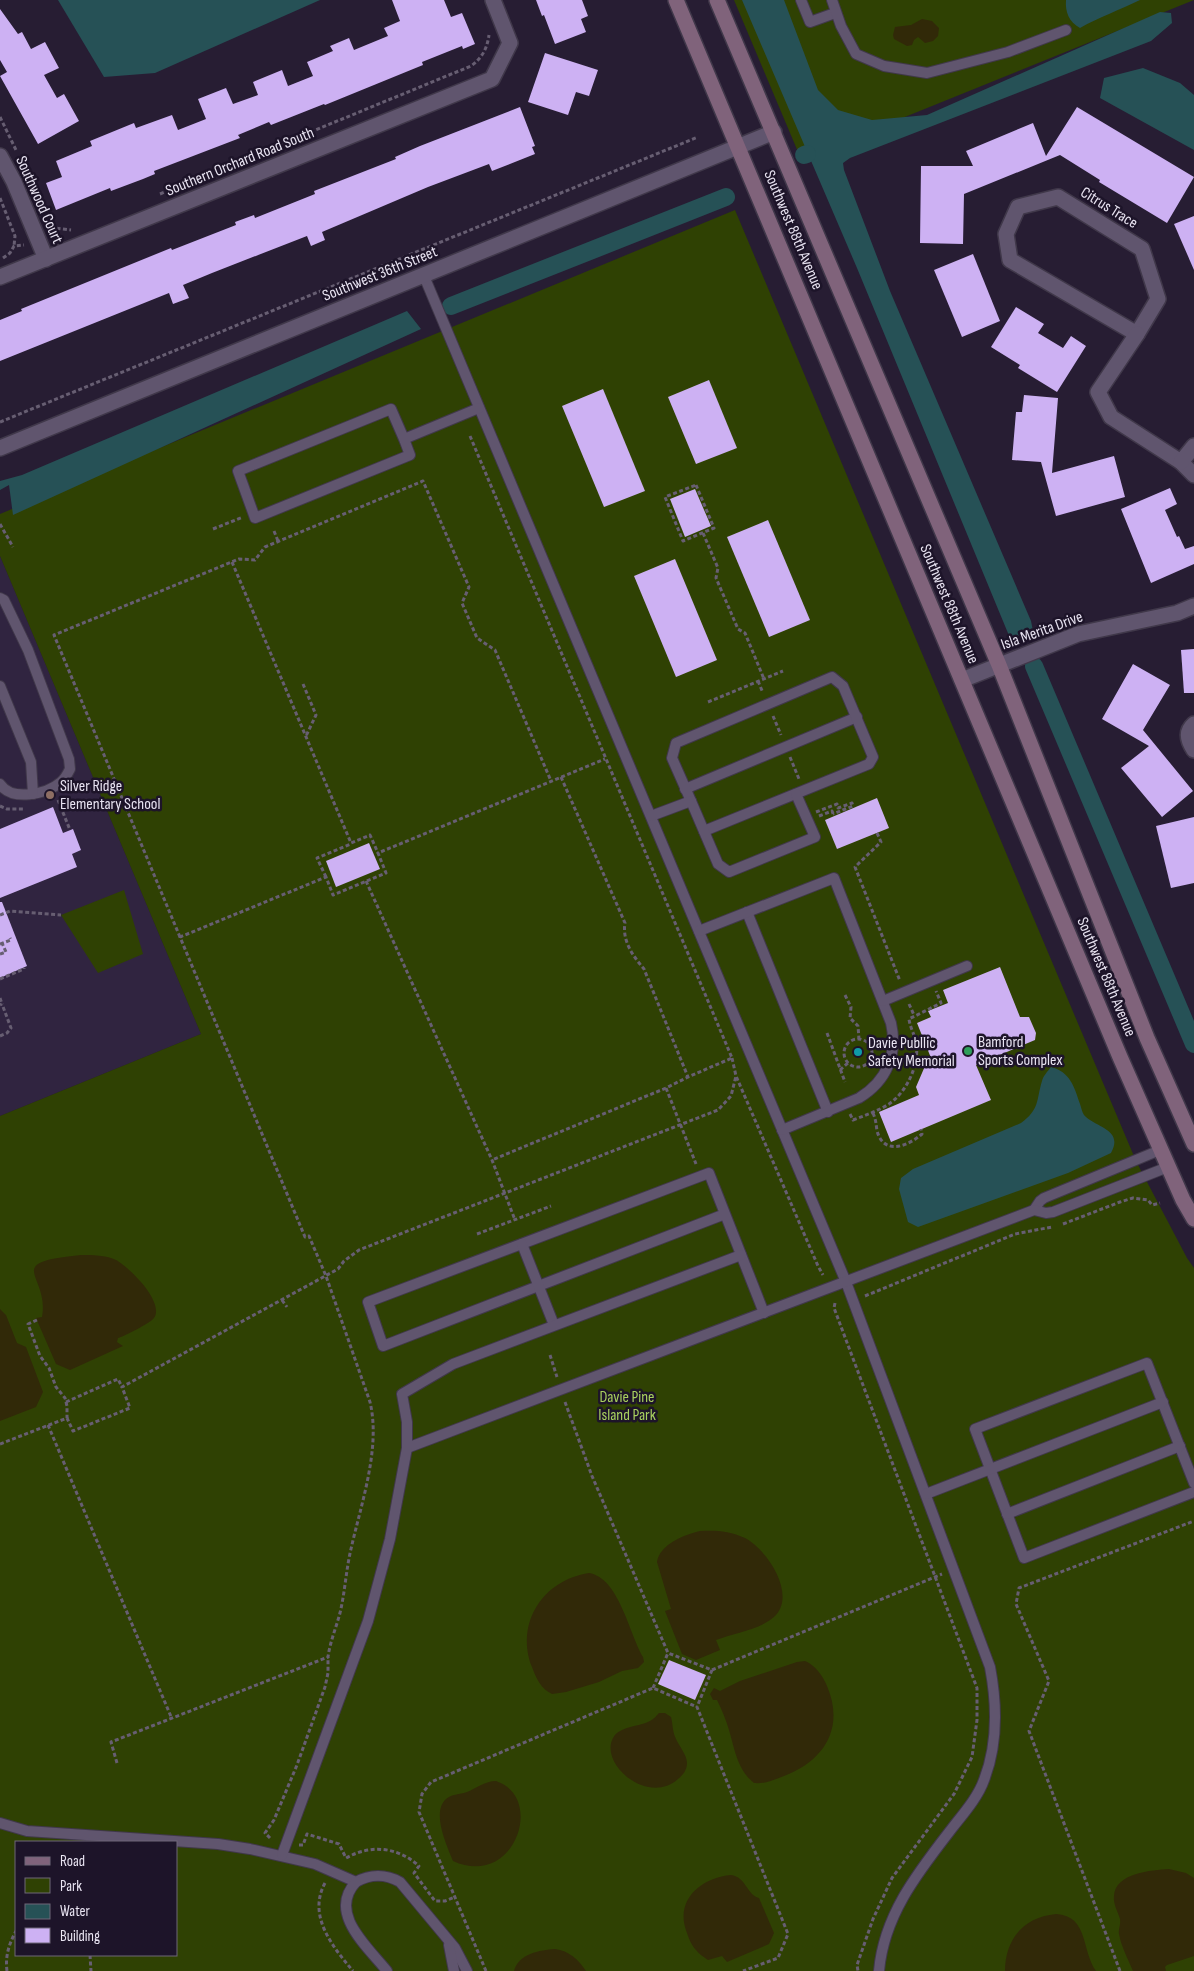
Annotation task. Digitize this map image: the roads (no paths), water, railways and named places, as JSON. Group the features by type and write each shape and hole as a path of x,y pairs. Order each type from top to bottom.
{"main road":[{"name":"Southwest 88th Avenue","path":"676,0 1160,1150 1194,1219"},
{"name":"Southwest 88th Avenue","path":"717,0 999,665 1147,1038 1194,1144"}],"street":[{"name":"Southern Orchard Road South","path":"0,276 492,79 510,43 493,0"},
{"name":"Southwest 36th Street","path":"0,448 774,132"},
{"name":"Southwood Court","path":"0,156 14,182 46,259"},
{"name":"Citrus Trace","path":"1138,334 1010,260 1006,234 1018,207 1058,197 1142,249 1158,299 1138,334 1098,392 1110,417 1181,462 1194,475"},
{"path":"1181,462 1194,446"},
{"name":"Isla Merita Drive","path":"962,680 1078,634 1177,613 1194,606"},
{"path":"1194,724 1189,729 1188,736 1194,750"}],"lane":[{"path":"801,0 810,22 835,13"},
{"path":"832,0 835,13 856,54 884,66 927,73 1008,52 1066,30"},
{"path":"424,276 846,1282 990,1667 996,1695 995,1724 991,1760 984,1782 966,1810 913,1879 894,1914 881,1950 879,1971"},
{"path":"404,439 479,408"},
{"path":"391,409 404,439 410,455 255,518 238,471 391,409"},
{"path":"0,598 4,600 28,650 69,759 70,769 62,782 34,794 11,794 3,789 0,784"},
{"path":"704,832 796,794 869,764 873,757 857,717 843,686 832,677 676,743 672,758 690,801 718,864 729,872 814,837 796,794"},
{"path":"0,686 31,762 34,794"},
{"path":"685,789 857,717"},
{"path":"651,816 690,801"},
{"path":"699,931 834,878 894,1033 893,1056 890,1065 877,1084 868,1092 828,1112 782,1130"},
{"path":"747,912 828,1112"},
{"path":"883,1001 967,966"},
{"path":"1034,1210 1044,1198 1160,1150"},
{"path":"408,1448 1034,1210 1046,1213 1053,1212 1168,1167"},
{"path":"725,1214 383,1346 368,1302 709,1173 764,1313"},
{"path":"522,1244 554,1325"},
{"path":"282,1856 368,1621 390,1538 408,1448 407,1422 402,1394 453,1364 741,1255"},
{"path":"1194,1483 1148,1363 975,1429 1024,1558 1194,1492"},
{"path":"926,1494 1163,1402"},
{"path":"1007,1514 1180,1446"},
{"path":"0,1824 26,1832 170,1841"},
{"path":"178,1842 218,1844 282,1856 315,1864 356,1882"},
{"path":"387,1971 356,1933 346,1915 346,1898 349,1891 356,1882 377,1875 394,1878 400,1882 455,1948 467,1971"},
{"path":"445,1938 452,1955 454,1971"}],"water":[{"path":"58,0 320,0 155,73 104,77"},
{"path":"742,0 784,0 818,90 838,110 872,120 927,115 1160,12 1171,13 1172,23 1151,41 850,158 843,163 890,291 1031,621 1033,631 1031,635 1015,642 1010,638 857,268"},
{"path":"1066,0 1140,0 1080,28 1068,16"},
{"path":"1143,68 1180,83 1194,95 1194,150 1100,98 1104,78"},
{"path":"407,311 421,329 13,515 9,485 0,490 0,481 22,475"},
{"path":"1051,1067 1063,1072 1067,1076 1076,1091 1084,1115 1111,1134 1114,1139 1114,1145 1111,1153 1068,1173 918,1227 908,1222 899,1189 901,1178 913,1169 1021,1123 1034,1109 1043,1079"}],"waterway":[{"path":"451,306 726,197"},
{"path":"1034,666 1194,1044"}],"place":[{"name":"Silver Ridge Elementary School","path":"50,795"},
{"name":"Bamford Sports Complex","path":"968,1051"},
{"name":"Davie Publlic Safety Memorial","path":"858,1052"}],"park label":[{"name":"Davie Pine Island Park","path":"627,1406"}]}
